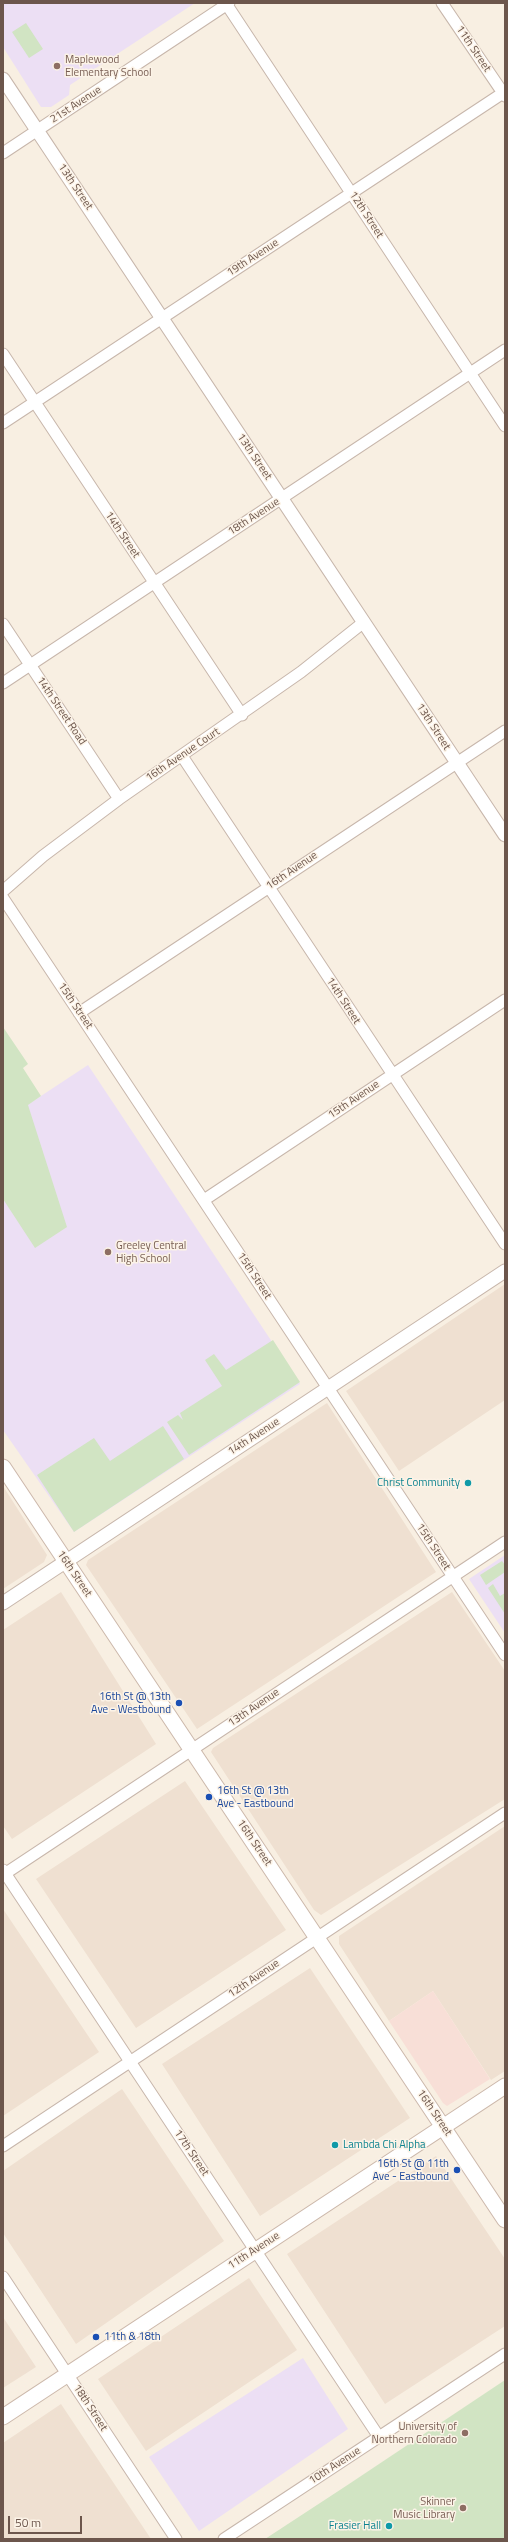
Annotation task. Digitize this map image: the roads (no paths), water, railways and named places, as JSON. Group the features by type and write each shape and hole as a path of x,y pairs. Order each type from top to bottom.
{"main road":[{"name":"16th Street","path":"3,1467 505,2220"},
{"name":"11th Avenue","path":"3,2417 505,2086"}],"street":[{"name":"11th Street","path":"442,3 504,94"},
{"name":"21st Avenue","path":"3,153 228,4"},
{"name":"12th Street","path":"228,4 505,426"},
{"name":"13th Street","path":"3,79 505,835"},
{"name":"19th Avenue","path":"3,423 504,94"},
{"name":"18th Avenue","path":"3,683 505,350"},
{"name":"14th Street","path":"3,354 242,715"},
{"name":"16th Avenue Court","path":"3,891 43,856 119,799 242,715 317,661 364,622"},
{"name":"14th Street Road","path":"3,624 119,799"},
{"name":"16th Avenue","path":"79,1013 505,730"},
{"name":"14th Street","path":"182,756 505,1244"},
{"name":"15th Street","path":"3,898 505,1655"},
{"name":"15th Avenue","path":"204,1200 505,1000"},
{"name":"14th Avenue","path":"3,1603 505,1271"},
{"name":"13th Avenue","path":"4,1873 505,1542"},
{"name":"12th Avenue","path":"3,2146 505,1813"},
{"name":"17th Street","path":"4,1873 379,2437"},
{"name":"18th Street","path":"3,2277 176,2539"},
{"name":"10th Avenue","path":"224,2539 505,2354"}],"place":[{"name":"Maplewood Elementary School","path":"57,66"},
{"name":"Greeley Central High School","path":"108,1252"},
{"name":"Christ Community","path":"468,1483"},
{"name":"16th St @ 13th Ave - Westbound","path":"179,1703"},
{"name":"16th St @ 13th Ave - Eastbound","path":"209,1797"},
{"name":"Lambda Chi Alpha","path":"335,2145"},
{"name":"16th St @ 11th Ave - Eastbound","path":"457,2170"},
{"name":"11th & 18th","path":"96,2337"},
{"name":"University of Northern Colorado","path":"465,2433"},
{"name":"Skinner Music Library","path":"463,2508"},
{"name":"Frasier Hall","path":"389,2526"}]}
